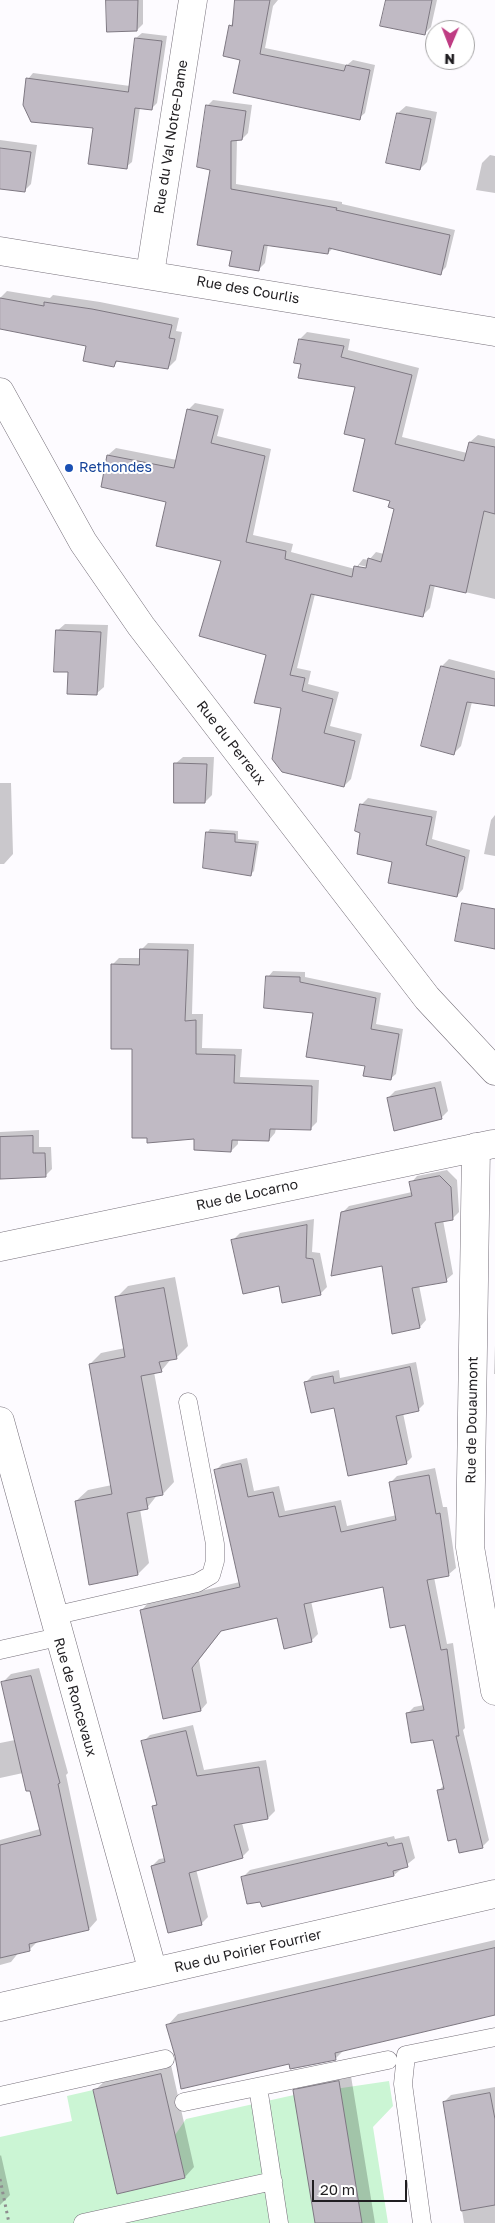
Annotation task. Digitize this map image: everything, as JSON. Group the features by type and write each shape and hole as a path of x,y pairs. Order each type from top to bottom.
{"street":[{"name":"Rue du Val Notre-Dame","path":"150,274 193,0"},
{"name":"Rue des Courlis","path":"0,251 150,274 495,332"},
{"name":"Rue du Perreux","path":"2,397 83,542 141,626 428,998 495,1072"},
{"name":"Rue de Locarno","path":"0,1247 486,1145"},
{"name":"Rue de Douaumont","path":"486,1145 470,1547 495,1691"},
{"name":"Rue de Roncevaux","path":"0,1420 55,1627 153,1972"},
{"name":"Rue du Poirier Fourrier","path":"0,2007 495,1894"}],"lane":[{"path":"0,1650 55,1627 197,1583 211,1574 215,1561 215,1544 188,1402"},
{"path":"422,2223 402,2084 406,2054 495,2037"},
{"path":"0,2096 165,2059"},
{"path":"184,2102 388,2060"},
{"path":"258,2087 279,2223"},
{"path":"83,2223 273,2182"}],"path":[{"path":"0,2178 10,2223"}],"green space":[{"path":"389,2081 393,2106 373,2127 388,2223 0,2223 0,2137 72,2121 67,2096 93,2090 117,2193 185,2178 175,2135 186,2119 294,2095"}],"building":[{"path":"106,0 138,0 137,31 107,32"},
{"path":"235,0 270,0 260,54 344,71 346,65 370,70 360,120 233,93 240,60 223,56 229,25 232,26"},
{"path":"386,0 432,0 428,20 425,20 425,35 380,26"},
{"path":"135,38 162,41 152,110 135,108 127,169 88,164 93,128 31,122 23,105 26,78 128,92"},
{"path":"206,105 246,111 242,140 231,141 231,189 337,208 336,210 450,235 441,275 329,248 328,254 264,245 259,271 229,266 232,251 197,245 210,170 197,167"},
{"path":"397,113 431,119 420,170 386,163"},
{"path":"0,148 31,152 25,192 0,189"},
{"path":"0,298 44,306 44,302 92,309 172,325 169,338 175,339 168,369 116,361 114,367 83,361 86,346 0,329"},
{"path":"299,339 344,346 341,357 412,375 395,444 464,461 469,442 495,447 495,514 484,511 466,593 430,585 423,617 311,594 290,675 305,678 302,691 333,699 324,733 355,741 344,787 282,772 272,759 281,708 254,703 266,655 199,636 221,561 156,546 166,502 101,487 107,455 174,468 187,409 218,416 211,443 265,456 246,542 286,551 285,559 352,577 354,566 366,568 368,558 381,562 394,509 388,507 390,501 353,491 365,439 344,434 355,387 298,378 301,364 294,363"},
{"path":"56,630 101,632 97,695 67,694 68,672 54,672"},
{"path":"441,666 495,679 495,706 467,702 454,755 421,746"},
{"path":"174,763 207,764 205,803 174,803"},
{"path":"360,804 432,817 426,845 465,857 457,897 388,883 392,862 357,854 360,833 355,831"},
{"path":"206,832 235,834 235,842 256,844 251,876 203,868"},
{"path":"462,903 495,909 495,949 455,941"},
{"path":"140,949 188,950 185,1021 196,1020 196,1054 235,1055 234,1083 312,1086 311,1130 270,1129 269,1141 232,1140 231,1152 194,1150 194,1139 147,1143 147,1138 132,1138 132,1049 111,1049 111,964 139,965"},
{"path":"266,976 300,977 300,982 376,998 371,1029 399,1034 391,1080 363,1076 365,1066 306,1057 313,1013 264,1008"},
{"path":"435,1088 442,1119 394,1131 387,1098"},
{"path":"33,1136 33,1153 45,1153 46,1177 0,1179 0,1137"},
{"path":"440,1176 451,1187 453,1220 435,1223 447,1282 412,1288 420,1328 392,1334 382,1266 331,1276 341,1212 412,1196 409,1182"},
{"path":"307,1225 306,1258 313,1259 321,1295 282,1303 279,1286 243,1294 231,1240"},
{"path":"164,1288 177,1359 159,1362 162,1372 141,1376 163,1495 146,1498 148,1509 127,1513 138,1575 89,1585 75,1501 112,1494 89,1364 125,1357 115,1297"},
{"path":"410,1367 419,1411 396,1416 407,1464 348,1476 334,1408 311,1413 304,1382 333,1376 334,1383"},
{"path":"241,1464 248,1497 273,1492 279,1517 335,1506 341,1532 396,1520 389,1482 429,1475 436,1514 440,1513 449,1576 427,1580 441,1650 447,1649 459,1736 456,1736 483,1848 459,1853 456,1839 448,1841 437,1790 444,1789 433,1740 411,1743 406,1713 424,1710 405,1625 390,1628 383,1587 304,1604 312,1642 284,1649 277,1618 221,1631 192,1668 201,1711 163,1719 140,1610 240,1587 214,1470"},
{"path":"31,1676 60,1783 58,1784 89,1930 29,1944 30,1951 0,1958 0,1845 41,1835 30,1791 26,1791 1,1682"},
{"path":"186,1731 197,1776 259,1767 268,1819 234,1825 243,1858 189,1873 202,1925 168,1933 151,1866 165,1862 152,1806 157,1805 141,1741"},
{"path":"387,1843 388,1846 402,1843 408,1867 393,1871 394,1876 262,1907 260,1902 247,1904 241,1877"},
{"path":"495,1948 495,2015 335,2053 336,2060 290,2069 289,2064 181,2089 175,2056 166,2025"},
{"path":"161,2074 185,2178 117,2194 93,2090"},
{"path":"339,2081 362,2223 315,2223 293,2090"},
{"path":"490,2093 495,2119 495,2205 461,2211 443,2102"}],"place":[{"name":"Rethondes","path":"69,468"}]}
